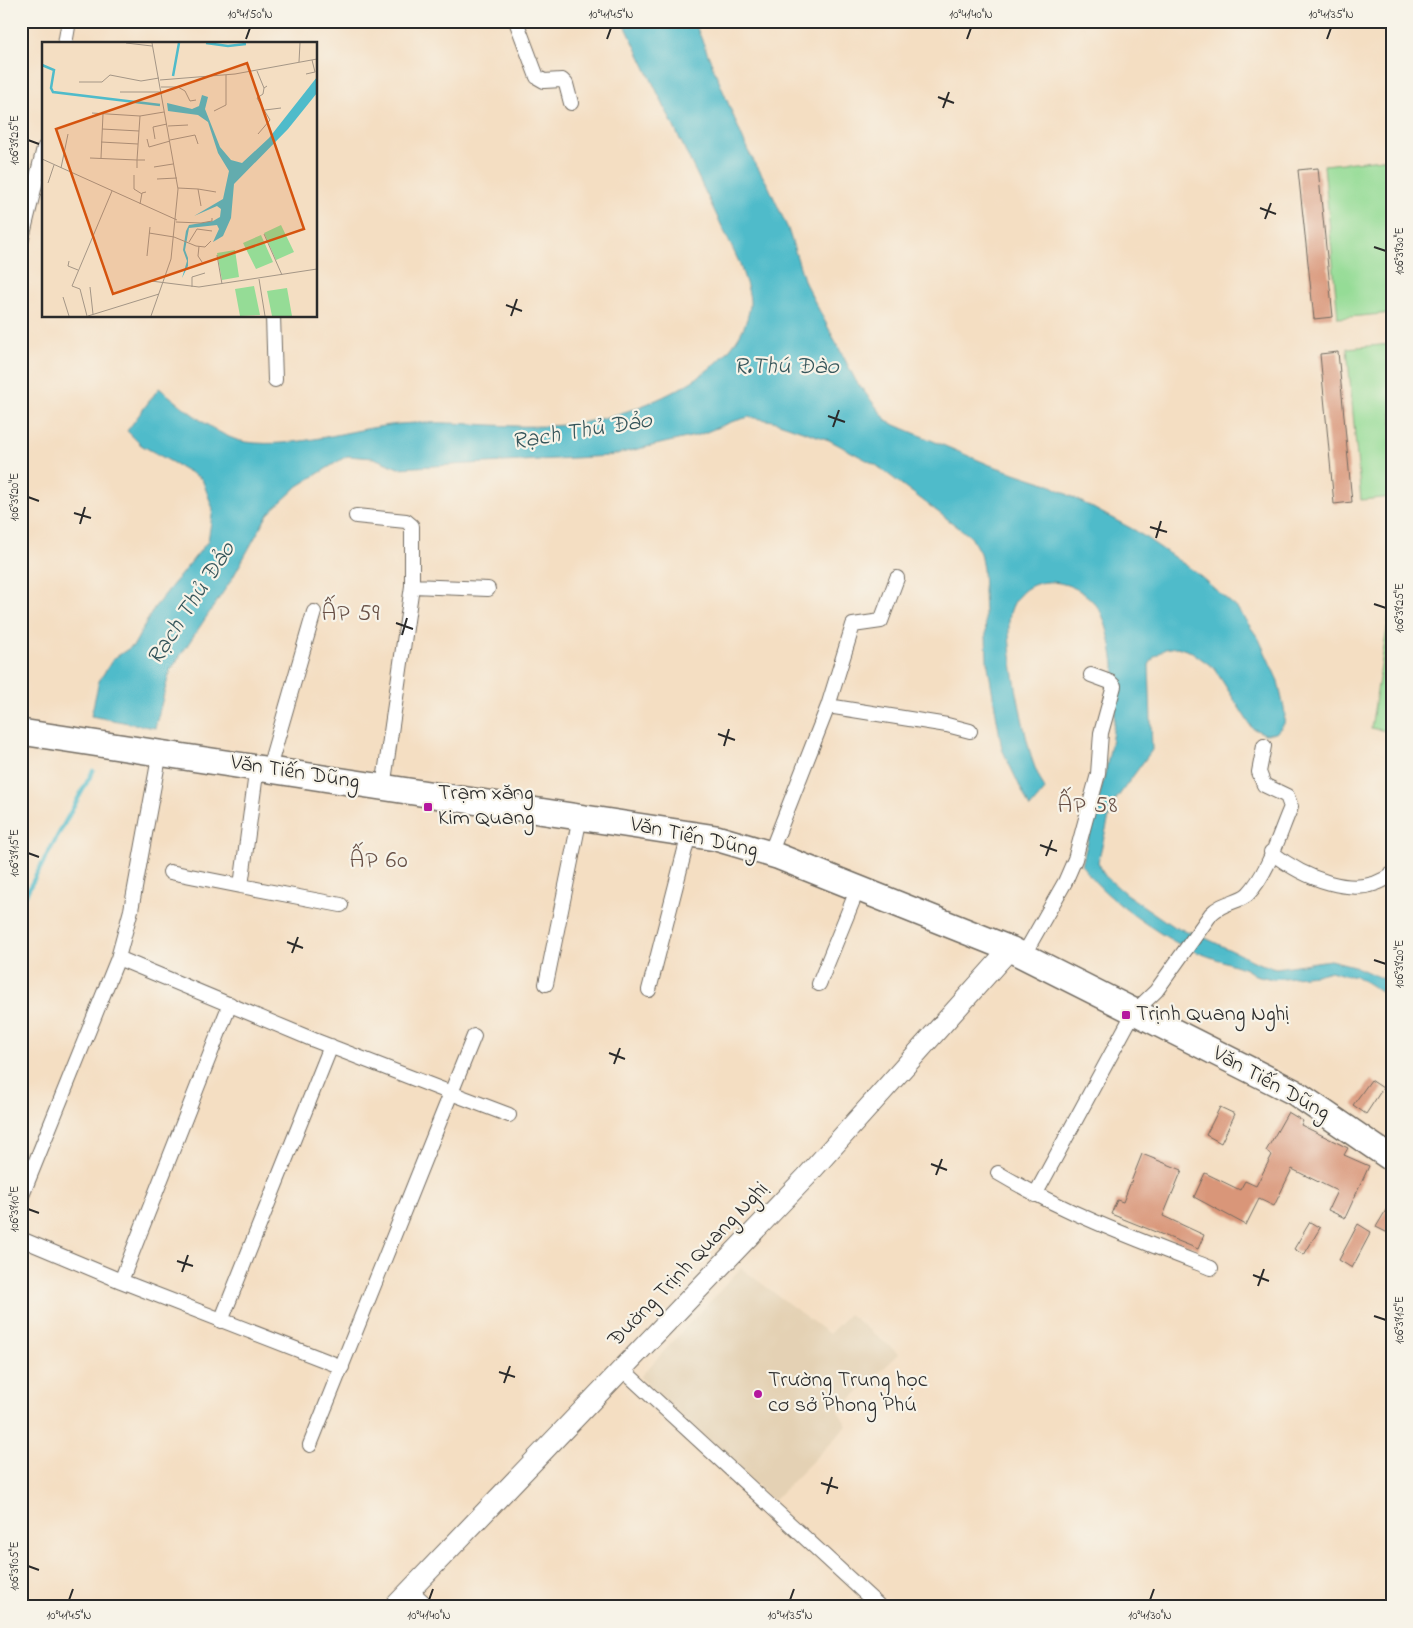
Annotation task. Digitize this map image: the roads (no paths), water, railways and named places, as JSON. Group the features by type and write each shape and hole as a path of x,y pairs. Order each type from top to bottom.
{"highway":[{"name":"Văn Tiến Dũng","path":"21,732 263,767 383,788 716,838 770,854 1016,952 1294,1092 1392,1158"}],"main road":[{"name":"Đường Trịnh Quang Nghị","path":"394,1607 806,1177 1016,952"}],"street":[{"path":"64,42 69,21"},
{"path":"516,21 537,76 544,82 562,80 566,84 571,103"},
{"path":"21,242 39,194 42,166"},
{"path":"273,318 275,380"},
{"path":"356,516 406,521 412,526 414,540 412,586 383,788"},
{"path":"770,854 828,706 853,625 881,620 897,578"},
{"path":"412,586 488,589"},
{"path":"240,886 263,767 314,612"},
{"path":"1016,952 1056,898 1075,859 1098,774 1101,733 1114,686 1110,682 1091,675"},
{"path":"828,706 948,725 970,731"},
{"path":"1035,1195 1134,1012 1156,991 1218,906 1247,895 1264,871 1291,806 1287,796 1264,785 1259,772 1264,746"},
{"path":"21,1198 118,958 131,910 160,752"},
{"path":"546,984 580,817"},
{"path":"649,990 689,834"},
{"path":"1271,852 1297,870 1327,882 1364,886 1376,884 1392,874"},
{"path":"170,872 341,905"},
{"path":"820,984 858,888"},
{"path":"118,958 331,1046 509,1115"},
{"path":"121,1281 230,1004"},
{"path":"310,1445 474,1036"},
{"path":"221,1320 331,1046"},
{"path":"998,1173 1035,1195 1121,1234 1211,1268"},
{"path":"21,1239 121,1281 342,1367"},
{"path":"622,1369 880,1607"},
{"path":"410,1590 429,1607"}],"water":[{"name":"R.Thú Đào","path":"623,21 694,21 748,151 768,185 788,229 805,283 856,381 888,422 990,465 1048,484 1136,531 1194,571 1237,608 1259,639 1278,681 1285,713 1284,724 1276,733 1265,734 1252,728 1214,668 1192,652 1177,647 1165,649 1154,657 1149,665 1152,750 1112,805 1098,862 1105,876 1126,894 1174,927 1199,935 1260,964 1276,968 1330,960 1354,966 1392,983 1392,999 1354,975 1347,976 1331,971 1316,975 1272,979 1255,975 1246,969 1177,943 1139,919 1100,887 1082,865 1106,771 1116,699 1112,650 1108,632 1099,609 1090,598 1078,590 1053,582 1040,583 1028,588 1018,597 1011,610 1009,639 1019,706 1032,759 1045,790 1030,808 1002,749 987,660 983,569 980,553 971,537 876,465 829,440 773,421 749,417 699,435 608,456 398,468 374,458 347,456 298,486 268,514 232,579 170,671 155,728 91,716 99,681 113,659 134,645 154,608 208,541 213,509 202,479 141,445 127,431 159,388 200,420 223,434 246,442 284,443 399,424 440,423 544,426 590,421 619,414 649,403 678,389 704,373 726,353 742,330 750,305 740,264"}],"waterway":[{"path":"21,903 93,771"}],"place":[{"name":"Trạm xăng Kim Quang","path":"428,807"},
{"name":"Trịnh Quang Nghị","path":"1126,1015"},
{"name":"Trường Trung học cơ sở Phong Phú","path":"758,1394"}],"district":[{"name":"ẤP 59","path":"351,614"},
{"name":"ẤP 58","path":"1088,806"},
{"name":"ẤP 60","path":"379,861"}],"water label":[{"name":"Rạch Thủ Đảo","path":"582,432"},
{"name":"Rạch Thủ Đảo","path":"192,604"}]}
